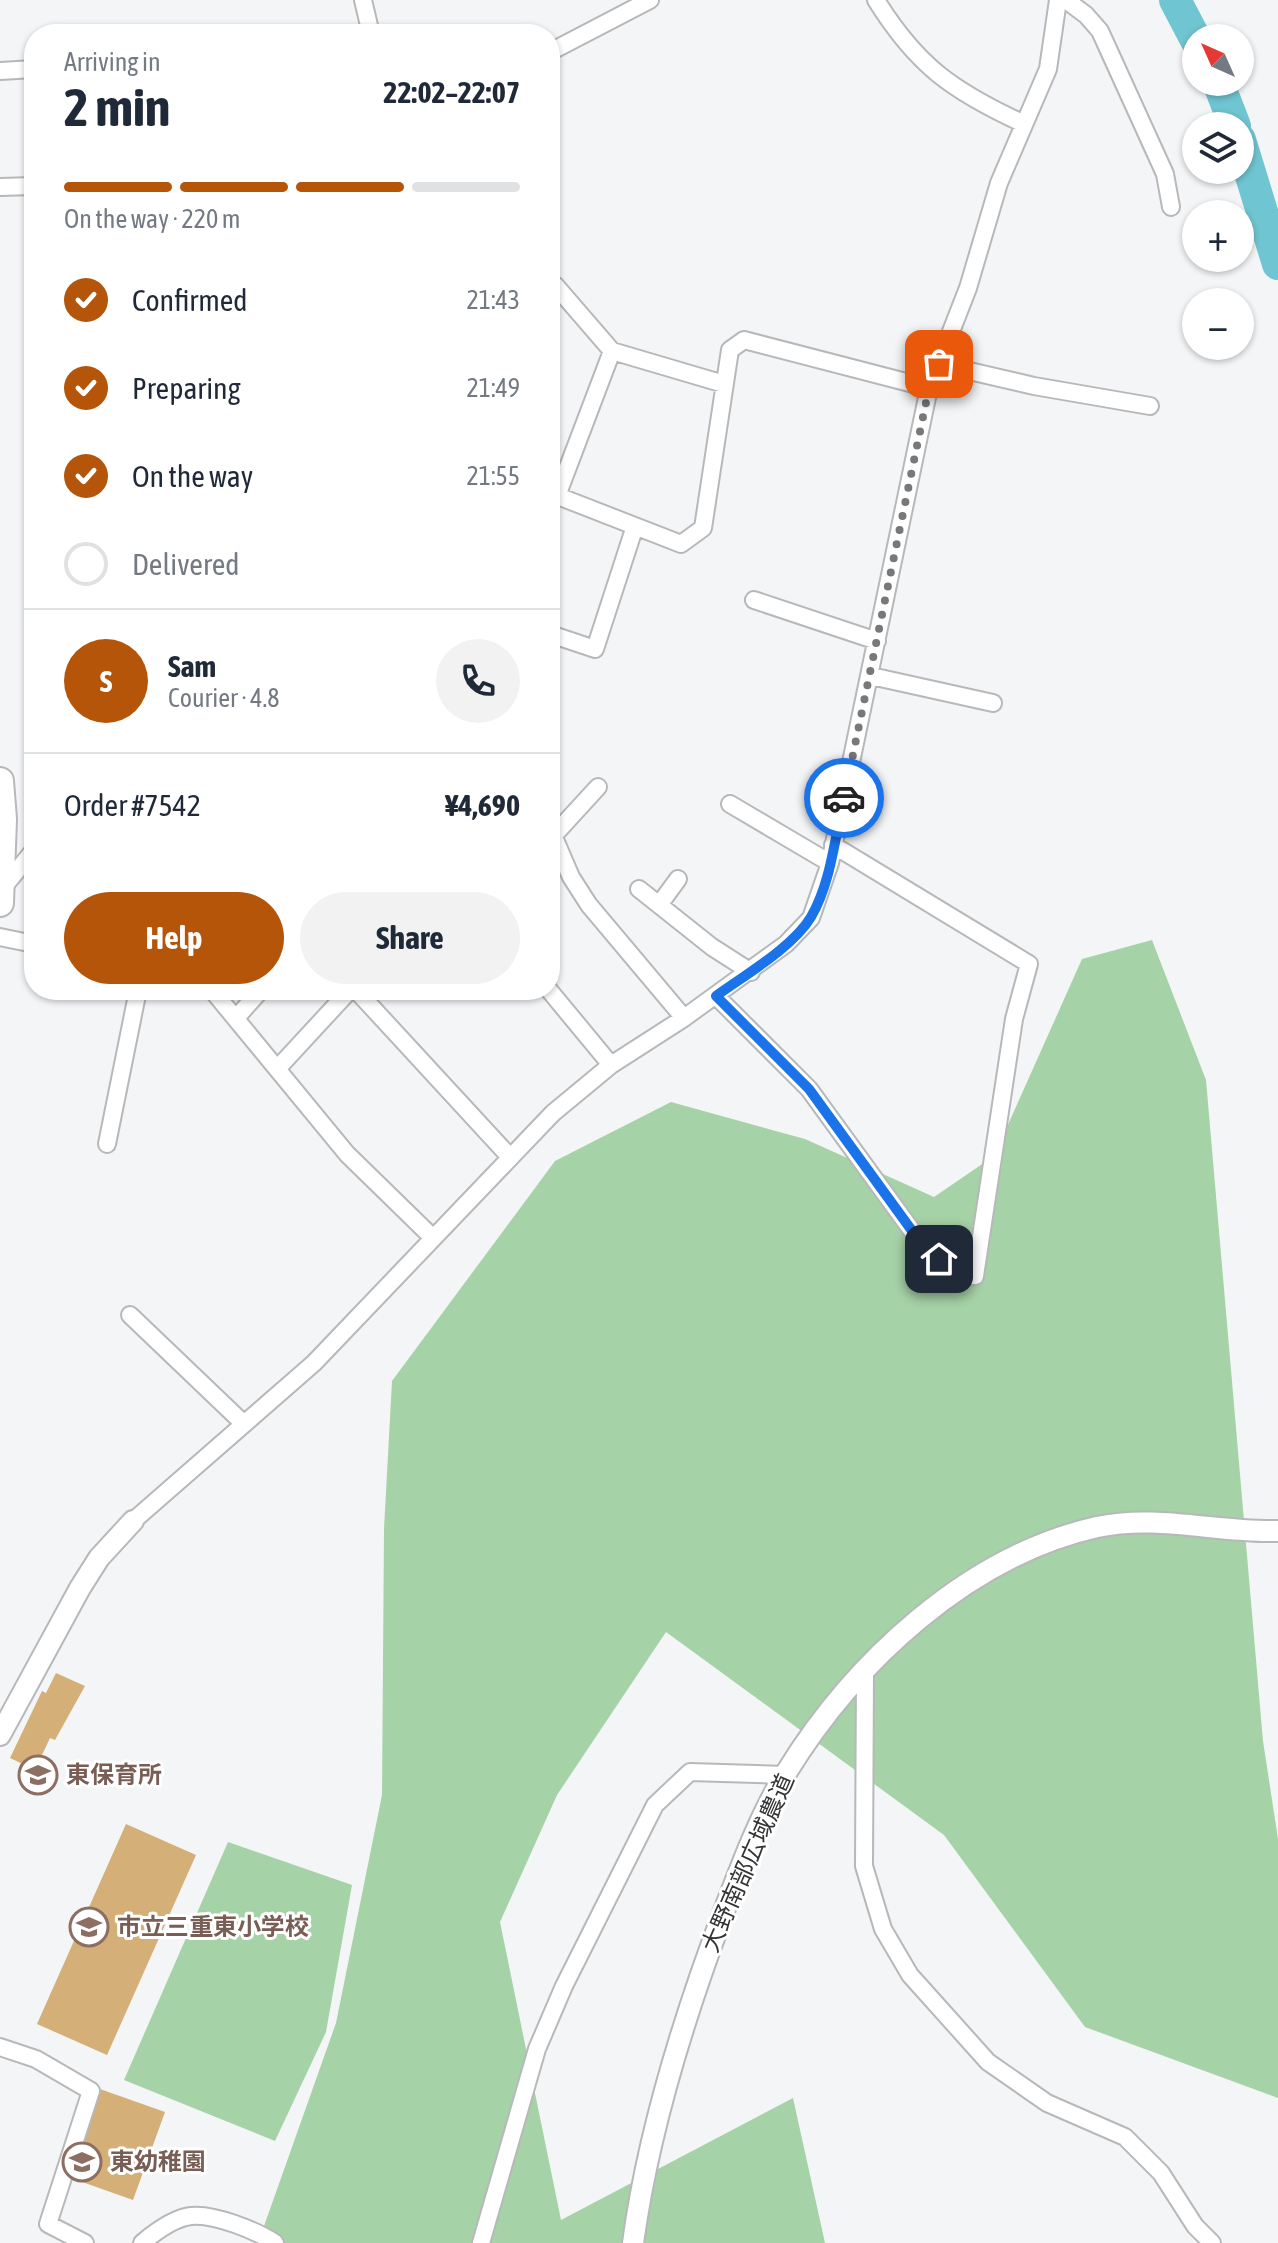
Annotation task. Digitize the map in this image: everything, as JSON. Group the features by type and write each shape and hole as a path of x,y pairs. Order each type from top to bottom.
{"highway":[{"path":"0,781 0,894"}],"street":[{"path":"363,0 369,24"},
{"path":"560,47 650,0"},
{"path":"876,0 923,64 970,98 1022,123"},
{"path":"0,1735 80,1588 99,1558 133,1521 314,1363 553,1113 611,1065 751,972 786,944 811,918 830,863 929,388 968,288 999,183 1022,123 1048,69 1058,0"},
{"path":"1066,0 1100,31 1165,174 1171,207"},
{"path":"0,71 24,70"},
{"path":"0,187 24,186"},
{"path":"560,291 612,351 724,384"},
{"path":"560,497 681,544 703,528 730,350 744,340 929,388"},
{"path":"560,480 612,351"},
{"path":"939,364 1034,386 1150,406"},
{"path":"560,637 595,649 635,526"},
{"path":"754,600 877,641"},
{"path":"871,676 993,703"},
{"path":"560,824 598,787"},
{"path":"730,804 830,863"},
{"path":"716,996 809,1089 918,1239 939,1259 967,1277 975,1276 1014,1019 1029,964 833,845"},
{"path":"560,851 571,877 589,905 684,1018"},
{"path":"0,894 24,863"},
{"path":"659,905 678,879"},
{"path":"639,889 712,947 751,972"},
{"path":"0,937 24,942"},
{"path":"107,1144 136,1000"},
{"path":"221,1000 347,1154 390,1200 432,1237"},
{"path":"236,1018 252,1000"},
{"path":"277,1069 343,1000"},
{"path":"362,1000 509,1156"},
{"path":"557,1000 611,1065"},
{"path":"130,1315 244,1424"},
{"name":"大野南部広域農道","path":"633,2243 665,2093 699,1977 734,1885 785,1775 819,1724 865,1673 915,1622 1026,1550 1099,1527 1170,1521 1242,1532 1278,1531"},
{"path":"865,1673 864,1866 883,1929 910,1975 988,2062 1047,2103 1125,2137 1161,2173 1195,2226 1212,2243"},
{"path":"481,2243 537,2049 564,1986 655,1805 690,1772 785,1775"},
{"path":"0,2047 36,2059 91,2091 48,2224 85,2243"},
{"path":"142,2243 157,2230 191,2216 226,2221 275,2243"}],"green space":[{"path":"1152,940 1206,1080 1263,1741 1278,1839 1278,2098 1085,2027 944,1835 666,1632 557,1795 500,1922 561,2220 793,2098 825,2243 258,2243 336,2023 382,1795 384,1529 392,1381 555,1161 671,1102 805,1139 934,1197 994,1156 1082,959"},
{"path":"228,1842 352,1885 326,2032 275,2141 124,2080"}],"building":[{"path":"56,1673 85,1686 55,1740 50,1738 35,1770 10,1758 42,1691 46,1693"},
{"path":"126,1824 196,1855 107,2055 37,2024"},
{"path":"100,2089 165,2112 133,2200 68,2177"}],"waterway":[{"path":"1175,0 1188,24"},
{"path":"1223,96 1230,112"},
{"path":"1253,184 1278,264"}],"way so far":[{"path":"844,798 929,388 939,364"}],"place":[{"name":"東保育所","path":"38,1775"},
{"name":"市立三重東小学校","path":"89,1927"},
{"name":"東幼稚園","path":"82,2162"}],"route":[{"path":"844,798 826,877 811,918 786,944 716,996 809,1089 918,1239 939,1259"}]}
